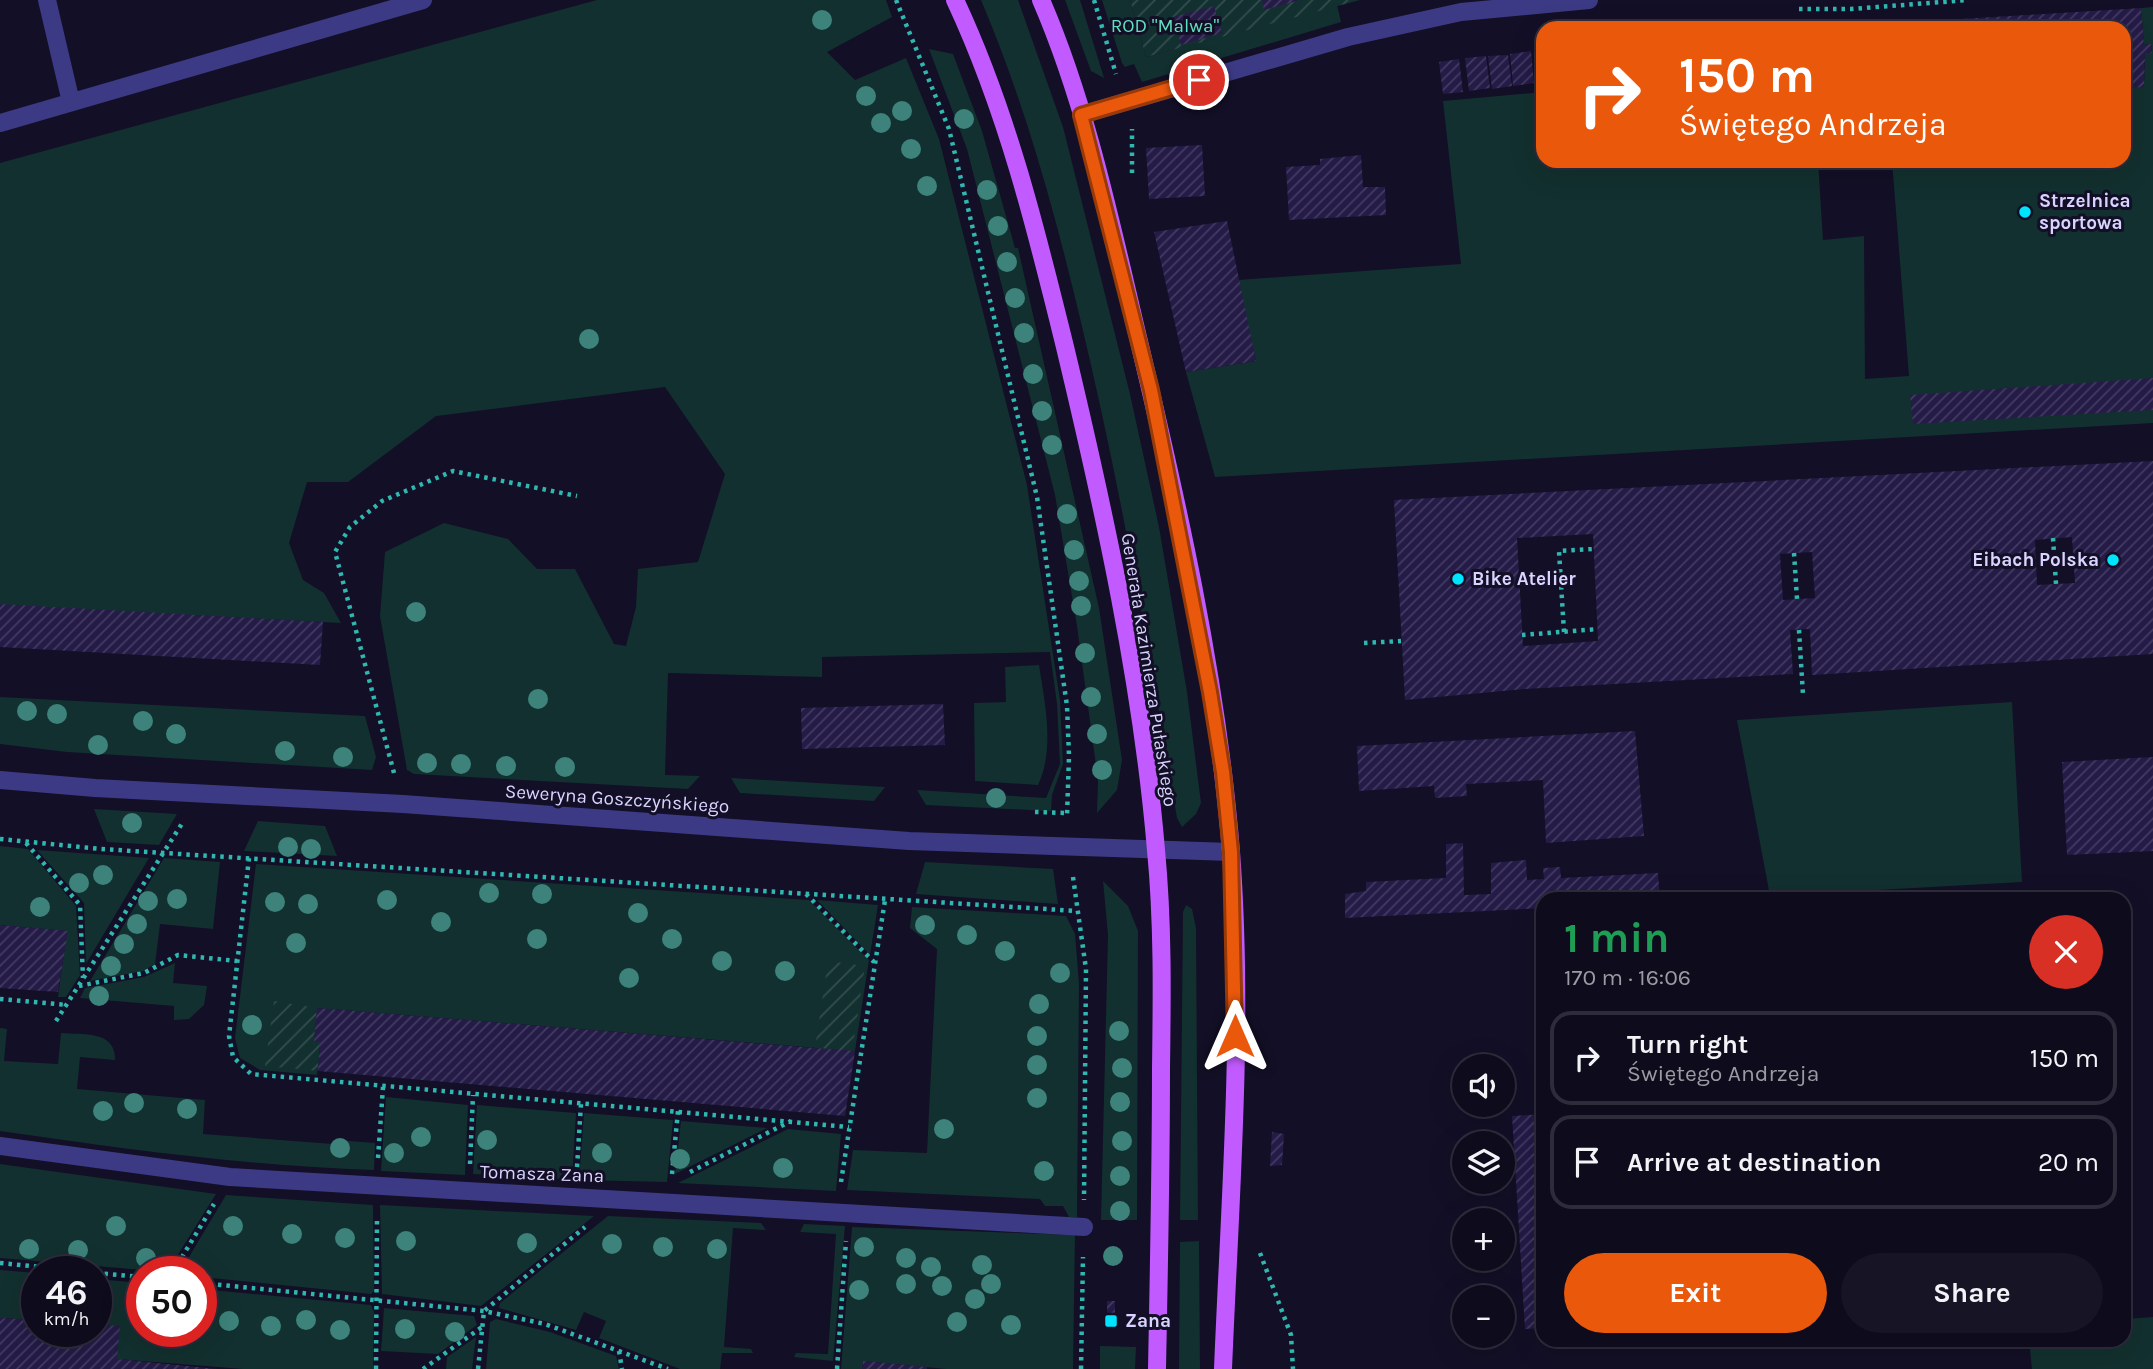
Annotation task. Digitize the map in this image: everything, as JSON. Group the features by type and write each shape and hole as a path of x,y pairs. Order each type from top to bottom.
{"main road":[{"name":"Generała Kazimierza Pułaskiego","path":"955,0 984,67 1019,167 1082,416 1135,692 1156,849 1162,946 1161,1228 1157,1369"},
{"path":"1041,0 1081,115 1122,267 1183,542 1223,772 1231,852 1235,1059 1223,1369"}],"street":[{"path":"47,0 71,102"},
{"path":"0,123 423,0"},
{"path":"1081,115 1348,37 1461,12 1589,0"},
{"name":"Seweryna Goszczyńskiego","path":"0,780 95,788 403,804 909,841 1070,849 1231,852"},
{"name":"Tomasza Zana","path":"0,1146 230,1177 1084,1227"}],"path":[{"path":"896,0 949,129 1037,497 1067,706 1067,825"},
{"path":"1094,0 1119,85"},
{"path":"1799,9 1851,9 1968,0"},
{"path":"403,804 335,552 350,527 382,501 453,471 577,496"},
{"path":"2053,538 2056,584"},
{"path":"1564,632 1559,551 1594,548"},
{"path":"1794,553 1797,599"},
{"path":"1522,635 1598,629"},
{"path":"1799,630 1803,695"},
{"path":"1364,643 1401,641"},
{"path":"56,1021 187,815"},
{"path":"0,839 249,858 1077,911"},
{"path":"25,842 80,905 83,979"},
{"path":"249,858 229,1044 240,1067 260,1077 849,1127"},
{"path":"1072,871 1086,969 1081,1369"},
{"path":"806,893 875,962"},
{"path":"837,1369 842,1213 849,1127 884,900"},
{"path":"79,986 144,973 178,956 237,961"},
{"path":"0,999 68,1005"},
{"path":"379,1143 383,1087"},
{"path":"468,1191 473,1095"},
{"path":"575,1196 581,1104"},
{"path":"678,1111 671,1181 792,1121"},
{"path":"183,1256 230,1177"},
{"path":"478,1369 484,1311 621,1198"},
{"path":"376,1369 377,1222"},
{"path":"0,1263 21,1265"},
{"path":"217,1285 484,1311 545,1324 668,1369"},
{"path":"1280,1306 1291,1335 1293,1369"},
{"path":"423,1369 482,1327"},
{"path":"618,1350 622,1369"}],"green space":[{"path":"597,0 886,0 892,17 827,52 855,80 906,58 939,139 1027,485 1060,700 1063,764 1052,795 1051,811 926,805 917,790 1046,798 1060,764 1057,704 1050,652 822,657 822,677 668,673 665,775 700,776 688,789 414,774 407,770 380,616 385,552 444,523 508,539 537,569 575,569 614,644 626,646 636,607 638,569 698,562 725,474 665,387 436,416 348,482 307,482 289,543 303,580 324,593 341,623 0,605 0,163"},
{"path":"981,0 1018,0 1063,127 1130,394 1159,527 1187,692 1201,803 1196,814 1182,827 1177,818 1121,505 1080,318 1037,157"},
{"path":"1065,0 1080,0 1104,78 1091,71"},
{"path":"1102,0 1130,0 1146,57 1337,5 1341,22 1142,82 1134,64 1125,67 1122,63"},
{"name":"ROD \"Malwa\"","path":"1130,0 1360,0 1146,57"},
{"path":"2153,7 2153,423 1215,477 1186,372 1256,361 1238,280 1461,264 1443,101 1536,93 1536,168 1818,168 1823,240 1864,236 1865,379 1909,376 1893,168 2131,168 2131,87 2144,86 2145,53 2152,52 2151,44 2144,45 2141,8"},
{"path":"929,49 953,54 982,131 1015,248 1018,248 1099,608 1122,760 1117,790 1097,813 1098,780 1077,626 1055,495 967,149"},
{"path":"1039,665 1046,711 1047,741 1046,757 1038,785 975,781 974,703 1006,702 1005,667"},
{"path":"0,697 365,716 376,757 372,770 67,752 0,744"},
{"path":"2012,702 2022,882 1842,892 1769,892 1737,720"},
{"path":"731,778 885,787 874,801 740,793"},
{"path":"94,809 177,814 159,845 107,842"},
{"path":"258,821 325,826 337,856 244,851"},
{"path":"0,846 28,849 76,906 80,975 66,997 58,997 67,931 0,925"},
{"path":"37,850 149,858 86,964 84,903"},
{"path":"164,858 220,862 213,929 160,924 155,964 143,971 90,981"},
{"path":"925,862 1053,869 1058,904 916,894"},
{"path":"256,864 809,900 869,960 855,1051 317,1008 314,1041 320,1042 317,1075 260,1070 240,1058 235,1038"},
{"path":"1103,881 1128,906 1138,931 1137,1220 1101,1220 1108,935"},
{"path":"817,900 878,905 870,955"},
{"path":"1186,905 1192,909 1196,928 1198,1220 1180,1220 1183,912"},
{"path":"912,907 1066,916 1075,934 1079,983 1077,1217 1069,1217 1063,1206 1045,1206 1040,1199 847,1190 853,1150 927,1153 937,949 910,928"},
{"path":"828,961 865,966 852,1051 815,1048"},
{"path":"175,963 173,983 207,986 204,1005 189,1019 174,1020 174,1006 80,998 85,988 144,977"},
{"path":"274,1001 317,1008 314,1041 320,1042 318,1071 265,1066"},
{"path":"0,1028 7,1029 4,1061 58,1064 61,1033 97,1036 110,1043 115,1060 80,1057 77,1089 205,1100 203,1134 333,1144 337,1140 375,1143 374,1170 233,1161 0,1131"},
{"path":"386,1097 468,1105 465,1175 381,1171"},
{"path":"477,1105 576,1113 572,1180 473,1174"},
{"path":"584,1113 673,1120 667,1182 579,1180"},
{"path":"681,1121 767,1128 675,1174"},
{"path":"788,1129 841,1134 836,1191 678,1183"},
{"path":"0,1164 216,1194 177,1256 126,1256 126,1269 112,1267 112,1256 21,1256 21,1260 0,1258"},
{"path":"226,1195 373,1205 374,1291 371,1294 217,1279 217,1256 190,1256"},
{"path":"380,1205 594,1216 481,1306 382,1294"},
{"path":"608,1216 761,1223 766,1230 733,1228 724,1347 751,1349 753,1353 722,1353 720,1369 680,1369 599,1338 606,1321 584,1312 576,1330 499,1308 500,1303"},
{"path":"804,1224 845,1226 833,1361 794,1357 796,1353 828,1354 836,1234 800,1232"},
{"path":"852,1227 1075,1235 1073,1369 946,1369 863,1361 862,1369 841,1369"},
{"path":"1199,1241 1200,1369 1179,1369 1180,1242"},
{"path":"0,1270 21,1272 21,1319 0,1318"},
{"path":"112,1280 126,1282 126,1347 217,1347 217,1291 371,1305 374,1312 373,1369 243,1369 117,1359 110,1347 112,1347"},
{"path":"384,1308 474,1316 477,1325 438,1354 381,1351"},
{"path":"2153,1317 2153,1369 2032,1369 2030,1347 2131,1347 2131,1319"},
{"path":"496,1319 550,1332 616,1356 619,1369 486,1369 490,1322"},
{"path":"476,1337 472,1369 446,1369 447,1357"},
{"path":"1100,1346 1136,1347 1135,1369 1100,1369"}],"building":[{"path":"1262,0 1297,0 1297,1 1264,10"},
{"path":"1214,6 1222,33 1181,45 1173,17"},
{"path":"2141,8 2144,45 2151,44 2152,53 2145,53 2144,87 2131,88 2131,21 1929,21"},
{"path":"1531,51 1534,83 1513,86 1510,54"},
{"path":"1508,55 1512,86 1492,89 1488,56"},
{"path":"1486,56 1490,88 1469,91 1465,58"},
{"path":"1459,59 1463,92 1443,94 1439,62"},
{"path":"1202,145 1205,196 1149,199 1146,148"},
{"path":"1361,155 1363,187 1385,187 1386,215 1289,220 1286,167 1320,165 1320,159"},
{"path":"1227,221 1256,361 1186,372 1154,232"},
{"path":"2153,378 2153,410 1913,424 1910,395"},
{"path":"2153,461 2153,654 1812,675 1810,629 1790,630 1793,674 1525,689 1405,700 1394,500","holes":["1593,534 1598,641 1523,646 1517,538","2072,537 2075,583 2037,585 2035,540","1812,552 1815,598 1783,600 1780,554"]},
{"path":"0,604 323,622 320,665 0,647"},
{"path":"943,704 945,745 802,749 801,708"},
{"path":"1635,731 1644,836 1546,843 1543,780 1466,784 1467,796 1435,798 1434,786 1359,791 1357,746"},
{"path":"2153,757 2153,851 2067,855 2062,762"},
{"path":"1463,843 1464,895 1491,894 1491,863 1526,860 1527,880 1544,879 1543,868 1560,867 1561,878 1658,873 1659,892 1536,892 1536,908 1345,918 1345,894 1366,891 1366,882 1446,878 1446,844"},
{"path":"0,925 68,931 58,992 0,988"},
{"path":"317,1008 855,1051 845,1116 318,1071 320,1042 314,1042"},
{"path":"1536,1114 1536,1328 1525,1329 1512,1117"},
{"path":"1272,1132 1284,1134 1282,1165 1270,1166"},
{"path":"1107,1301 1115,1301 1115,1329 1107,1329"},
{"path":"0,1318 21,1319 21,1347 112,1347 112,1325 120,1326 117,1359 217,1369 0,1369"},
{"path":"863,1361 927,1367 927,1369 862,1369"}],"place":[{"name":"Strzelnica sportowa","path":"2025,212"},
{"name":"Eibach Polska","path":"2113,560"},
{"name":"Bike Atelier","path":"1458,579"},
{"name":"Zana","path":"1111,1321"}],"route":[{"path":"1199,80 1081,115 1151,390 1183,542 1210,692 1223,772 1231,852 1235,1036"}]}
